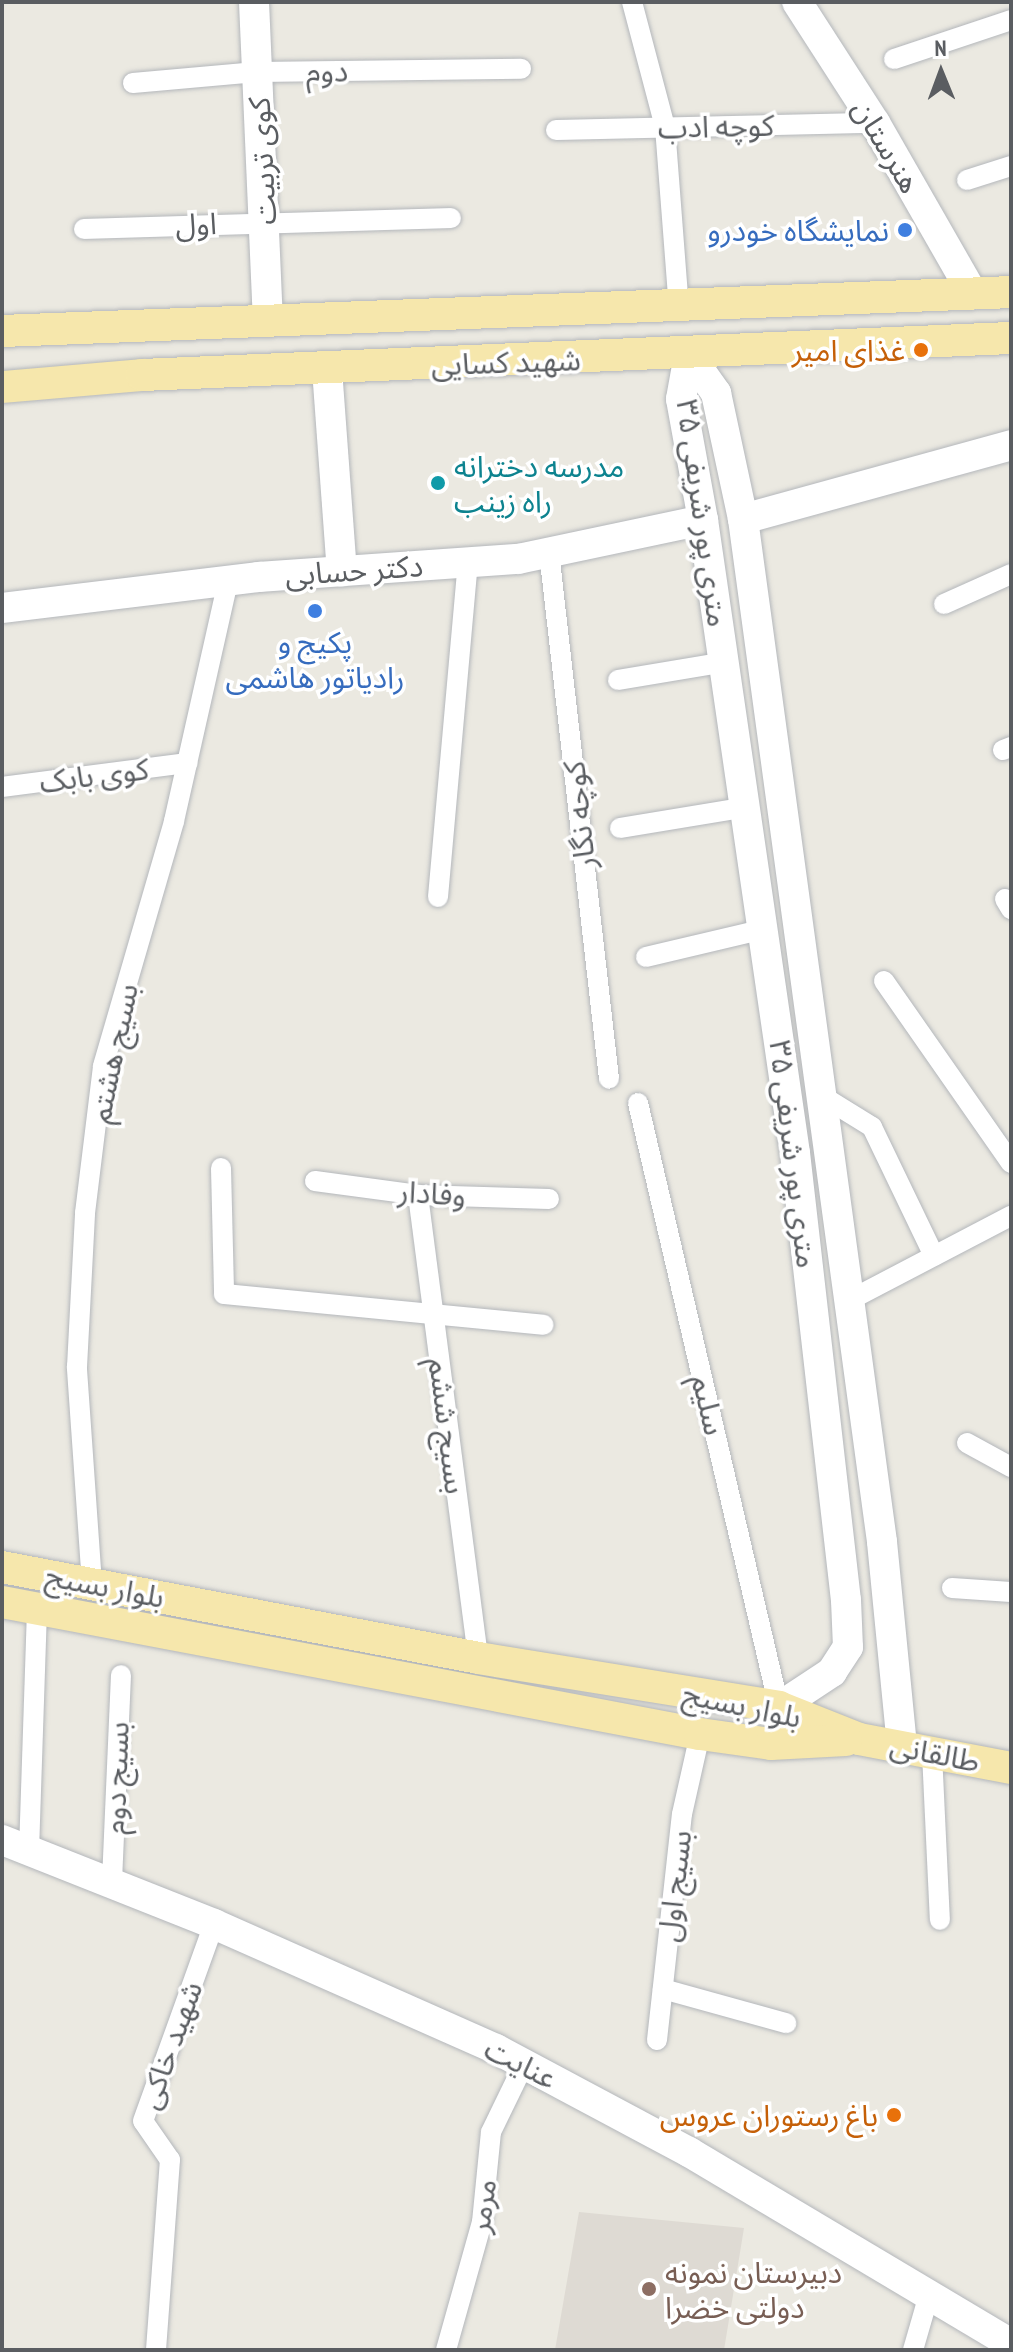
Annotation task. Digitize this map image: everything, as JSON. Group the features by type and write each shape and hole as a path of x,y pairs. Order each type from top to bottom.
{"main road":[{"name":"شهید کسایی","path":"2,331 1011,292"},
{"path":"679,307 689,355"},
{"name":"شهید کسایی","path":"2,387 142,375 689,355 1011,338"},
{"name":"بلوار بسیج","path":"2,1567 478,1658 779,1707 859,1739"},
{"name":"بلوار بسیج","path":"2,1602 700,1734 771,1744 859,1739"},
{"name":"طالقانی","path":"859,1739 1011,1768"}],"street":[{"name":"کوی تربیت","path":"254,2 268,320"},
{"path":"632,2 665,127 679,307"},
{"name":"هنرستان","path":"797,2 875,123 973,294"},
{"path":"894,59 1010,23"},
{"name":"دوم","path":"133,83 257,72 521,69"},
{"name":"کوچه ادب","path":"556,130 875,123"},
{"path":"967,180 1011,166"},
{"name":"اول","path":"84,229 265,221 451,218"},
{"name":"۳۵ متری پور شریفی","path":"689,355 716,393 743,519 850,1300 887,1597 917,1750"},
{"name":"۳۵ متری پور شریفی","path":"689,355 681,399 703,520 764,929 846,1600 848,1647 832,1672 779,1707"},
{"path":"327,369 342,571"},
{"path":"743,519 1011,445"},
{"name":"دکتر حسابی","path":"2,608 228,581 468,562 549,552 703,520"},
{"name":"کوچه نگار","path":"549,552 609,1079"},
{"path":"438,897 468,562"},
{"path":"944,604 1011,574"},
{"name":"بسیج هشتم","path":"92,1584 77,1367 85,1213 103,1066 187,763 228,581"},
{"path":"618,680 725,662"},
{"name":"کوی بابک","path":"2,787 187,763"},
{"path":"620,828 747,807"},
{"path":"646,957 764,929"},
{"path":"884,981 1011,1163"},
{"path":"822,1096 872,1127 934,1256"},
{"name":"سلیم","path":"638,1103 779,1707"},
{"path":"221,1168 224,1294 544,1325"},
{"name":"وفادار","path":"315,1181 418,1195 549,1199"},
{"name":"بسیج ششم","path":"418,1195 478,1658"},
{"path":"850,1300 1011,1216"},
{"path":"967,1443 1011,1467"},
{"path":"952,1588 1011,1592"},
{"path":"846,1600 887,1597"},
{"path":"16,1846 37,1609"},
{"name":"بسيج دوم","path":"112,1881 121,1675"},
{"name":"بسیج اول","path":"657,2040 682,1814 700,1734"},
{"path":"917,1750 940,1920"},
{"name":"عنایت","path":"16,1846 112,1881 214,1924 524,2064 689,2152 928,2298 1011,2344"},
{"name":"شهید خاکی","path":"156,2350 170,2160 143,2121 214,1924"},
{"path":"663,1989 786,2023"},
{"name":"مرمر","path":"446,2350 482,2222 491,2132 524,2064"},
{"path":"913,2350 928,2298"}],"shaded area":[{"name":"دبیرستان نمونه دولتی خضرا","path":"579,2212 744,2228 724,2350 555,2350"}],"place":[{"name":"نمایشگاه خودرو","path":"905,230"},
{"name":"غذای امیر","path":"921,350"},
{"name":"مدرسه دخترانه راه زینب","path":"438,483"},
{"name":"پکیج و رادیاتور هاشمی","path":"315,611"},
{"name":"باغ رستوران عروس","path":"894,2115"},
{"name":"دبیرستان نمونه دولتی خضرا","path":"649,2289"}]}
